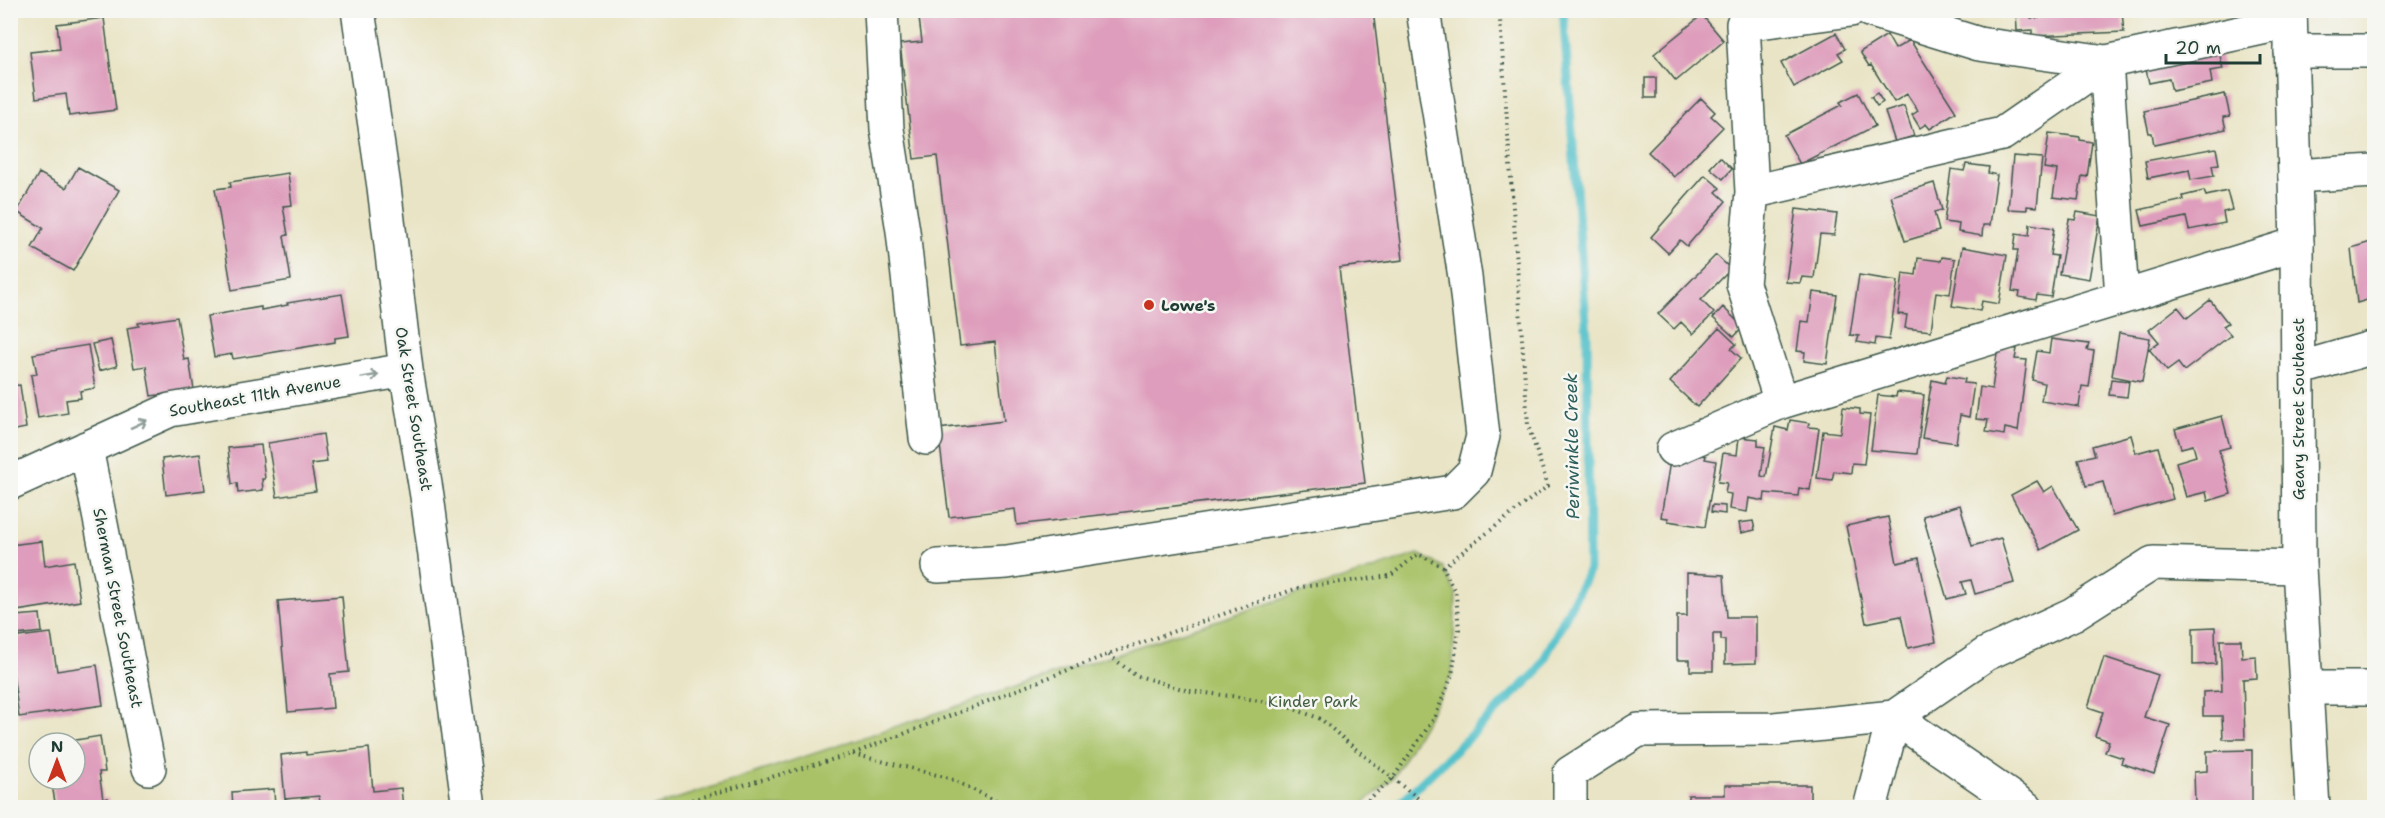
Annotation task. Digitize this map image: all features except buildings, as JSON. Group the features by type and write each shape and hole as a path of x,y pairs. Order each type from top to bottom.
{"street":[{"name":"Oak Street Southeast","path":"358,10 384,187 406,369 427,496 469,807"},
{"path":"881,10 887,129 903,231 926,438"},
{"path":"938,566 1007,562 1453,492 1474,471 1483,436 1465,277 1423,10"},
{"path":"1781,402 1743,284 1752,192 1743,24 1851,10"},
{"path":"1869,10 1979,44 2106,62 2290,28 2374,51"},
{"name":"Geary Street Southeast","path":"2290,28 2297,244 2299,567 2313,807"},
{"path":"1752,192 2002,134 2106,62"},
{"path":"2106,62 2122,297"},
{"path":"2295,176 2374,171"},
{"path":"1673,449 1781,402 2297,244"},
{"path":"2298,369 2374,347"},
{"name":"Southeast 11th Avenue","path":"10,483 170,410 406,369"},
{"name":"Sherman Street Southeast","path":"86,448 149,768"},
{"path":"1570,807 1570,774 1638,730 1774,729 1894,717 1986,654 2073,614 2153,563 2299,567"},
{"path":"2307,688 2374,688"},
{"path":"1870,807 1894,717"},
{"path":"1894,717 2026,807"}],"path":[{"path":"1443,567 1548,486 1528,425 1500,19 1495,10"},
{"path":"663,807 852,754 1109,654 1301,587 1390,576 1418,554 1443,567 1456,594 1459,630 1452,675 1435,717 1393,778 1359,807"},
{"path":"1109,654 1135,675 1189,690 1289,707 1321,719 1430,807"},
{"path":"852,754 949,778 1011,807"}],"green space":[{"name":"Kinder Park","path":"1418,554 1443,567 1456,594 1452,675 1393,778 1359,807 652,807"}],"waterway":[{"name":"Periwinkle Creek","path":"1395,808 1538,671 1589,570 1587,336 1563,10"}],"place":[{"name":"Lowe's","path":"1149,305"}]}
